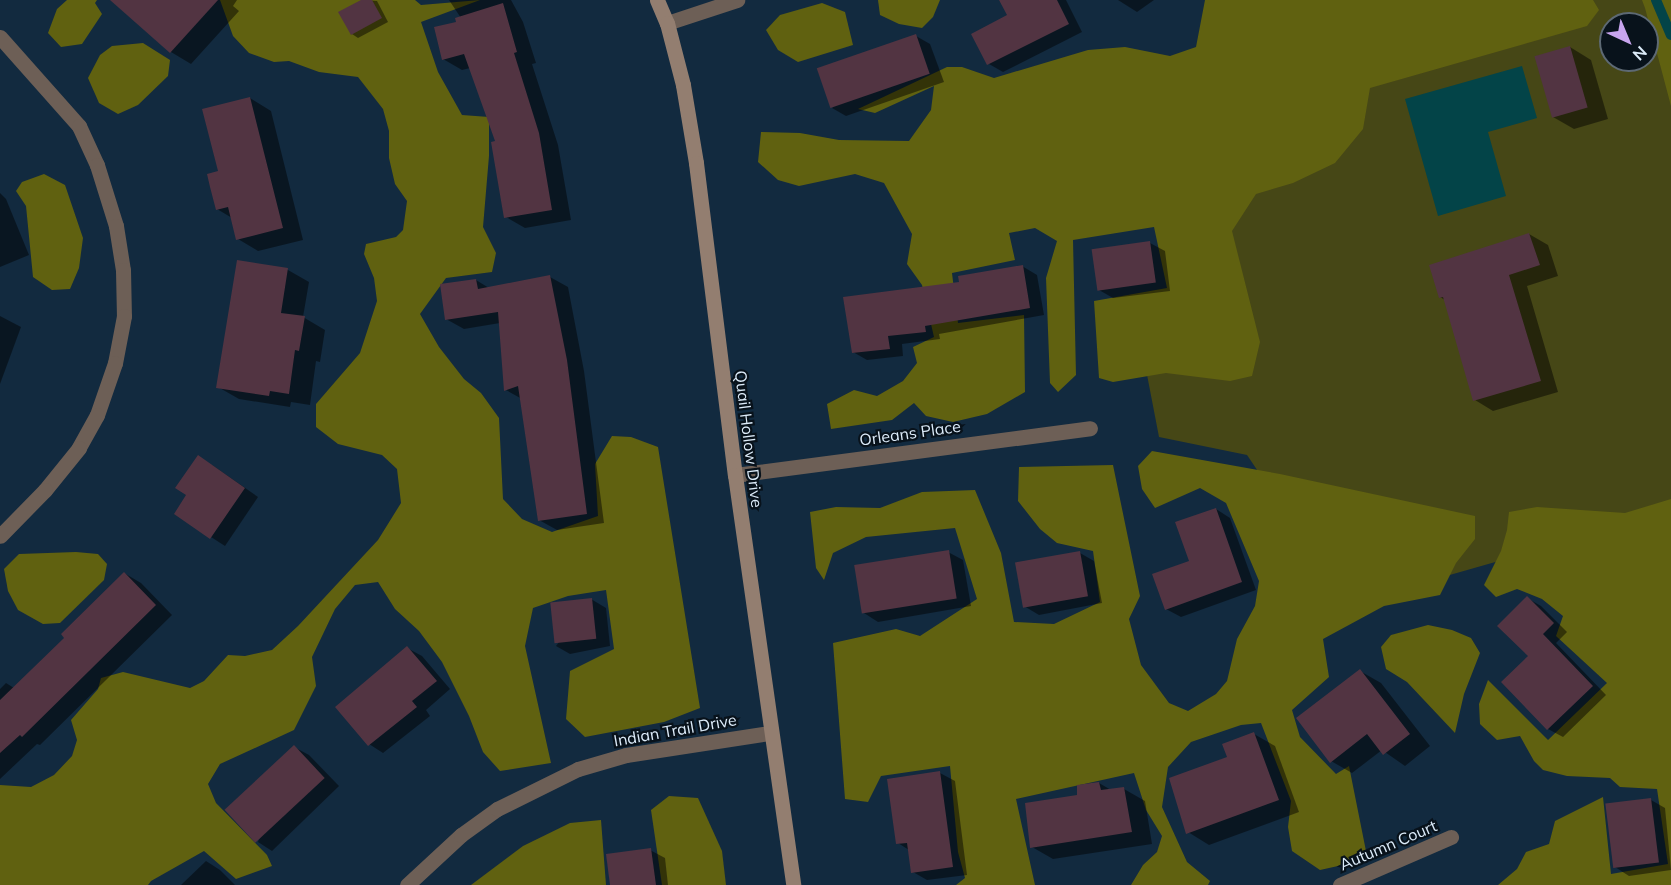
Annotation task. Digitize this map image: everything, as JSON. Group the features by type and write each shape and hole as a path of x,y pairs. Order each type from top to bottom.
{"street":[{"name":"Quail Hollow Drive","path":"657,0 667,23 683,85 696,163 735,475 793,885"},
{"path":"667,23 737,0"},
{"path":"0,37 80,126 98,165 116,226 123,270 124,316 115,363 97,415 79,448 45,490 0,536"},
{"name":"Orleans Place","path":"735,475 1090,428"},
{"name":"Indian Trail Drive","path":"407,885 462,835 497,809 578,769 626,755 770,733"},
{"name":"Autumn Court","path":"1340,885 1451,837"}],"shaded area":[{"path":"67,0 97,0 95,3 102,14 82,44 61,47 48,33 57,9"},
{"path":"220,0 415,0 421,5 480,0 421,22 438,72 462,115 489,117 489,156 483,227 496,253 492,272 446,278 420,314 439,347 464,379 481,393 499,418 503,499 522,519 552,532 598,516 595,464 612,436 631,437 658,447 700,708 664,722 585,737 566,719 570,671 614,649 606,590 568,596 533,608 525,646 551,763 500,771 483,752 469,716 442,662 419,631 395,609 378,582 355,585 335,609 312,657 316,686 294,730 220,764 208,784 216,803 267,855 272,866 236,879 204,851 151,881 148,885 0,885 0,785 31,787 54,775 72,756 77,740 71,720 98,689 101,678 123,672 190,688 204,681 228,655 245,656 272,650 298,626 378,540 401,503 397,469 382,455 338,444 316,427 316,404 360,353 377,301 374,278 364,254 366,244 396,237 403,230 407,201 395,184 389,158 389,131 383,109 358,77 319,72 289,61 274,62 249,53 233,36"},
{"path":"878,0 940,0 933,17 922,28 899,24 880,15"},
{"path":"1205,0 1593,0 1599,10 1587,26 1370,88 1363,129 1335,163 1293,183 1256,194 1232,231 1260,342 1252,376 1230,381 1166,373 1113,382 1099,378 1094,301 1167,288 1154,227 1073,240 1076,375 1058,392 1050,383 1046,278 1057,241 1035,228 1009,233 1015,260 952,273 958,323 1024,315 1025,392 987,414 953,422 926,416 914,403 892,420 831,429 827,404 854,390 877,396 903,381 917,363 913,347 934,337 922,285 907,264 912,234 884,183 855,174 799,186 778,180 758,162 761,132 800,133 839,140 909,141 931,110 934,86 875,113 858,109 947,67 962,67 994,78 1088,50 1125,47 1170,56 1196,47"},
{"path":"1405,0 1656,0 1671,35 1671,587 1608,530 1348,604 1247,455 1159,437 1143,354 1216,304 1202,113"},
{"path":"1642,0 1671,0 1671,106 1659,61 1659,12 1646,12"},
{"path":"822,3 845,12 853,45 798,62 778,50 766,30 780,15"},
{"path":"143,43 170,60 168,76 138,105 118,114 99,103 88,78 100,55 112,46"},
{"path":"1522,66 1537,118 1488,132 1506,196 1438,216 1405,99"},
{"path":"44,174 65,185 83,238 79,268 70,289 52,290 33,277 26,206 16,191 22,182"},
{"path":"1152,451 1280,474 1475,516 1475,539 1456,563 1440,595 1384,606 1323,639 1329,677 1292,710 1300,737 1336,774 1349,766 1366,851 1338,866 1320,870 1292,851 1288,827 1291,801 1261,723 1241,725 1191,742 1168,767 1162,807 1187,862 1210,881 1208,885 1131,885 1143,865 1157,852 1162,836 1146,810 1134,773 1016,799 1035,885 956,885 965,878 958,852 950,766 881,776 868,802 845,799 833,643 896,629 920,636 977,599 955,528 866,537 833,553 824,580 816,568 810,512 836,507 880,508 922,492 975,490 1001,553 1014,622 1054,624 1100,602 1093,551 1057,543 1040,529 1018,501 1019,467 1113,465 1140,596 1129,619 1141,665 1169,703 1188,711 1216,694 1227,681 1237,639 1255,606 1259,581 1226,503 1200,488 1155,508 1142,489 1138,466"},
{"path":"1671,499 1671,885 1498,885 1517,869 1526,852 1549,844 1555,821 1603,797 1611,874 1668,864 1657,789 1620,787 1610,778 1567,776 1543,770 1534,761 1520,736 1497,740 1480,724 1479,704 1488,680 1548,740 1607,683 1556,636 1563,616 1542,599 1517,589 1496,597 1484,585 1501,551 1509,512 1537,507 1625,513"},
{"path":"76,552 98,554 107,564 104,580 60,623 43,624 18,610 8,591 4,569 19,554"},
{"path":"1428,625 1452,630 1471,638 1480,653 1464,694 1455,733 1407,682 1386,669 1381,647 1391,635"},
{"path":"669,796 698,798 722,851 726,885 662,885 651,810"},
{"path":"601,820 606,885 471,885 523,846 570,823"}],"building":[{"path":"110,0 218,0 170,53"},
{"path":"361,0 372,0 382,18 351,35 338,12"},
{"path":"999,0 1057,0 1069,24 987,65 971,34 1007,15"},
{"path":"503,3 517,52 514,53 539,133 552,210 504,218 491,142 495,141 464,54 442,60 434,27 456,22 455,18"},
{"path":"916,34 930,74 830,108 817,68"},
{"path":"1570,46 1588,108 1552,118 1534,56"},
{"path":"250,97 283,228 236,240 228,207 216,210 210,187 207,174 218,171 202,109"},
{"path":"1529,233 1540,265 1509,275 1541,381 1473,401 1443,297 1439,298 1429,265"},
{"path":"1150,241 1156,283 1097,291 1092,249"},
{"path":"237,260 288,268 281,313 305,316 299,351 295,350 289,394 270,391 269,396 216,388"},
{"path":"1023,265 1030,308 925,326 926,332 888,336 890,349 852,353 843,297 959,282 958,276"},
{"path":"550,275 567,360 587,514 538,521 518,386 504,391 498,312 445,320 440,284 476,279 478,289"},
{"path":"198,455 245,488 210,539 174,514 186,495 175,488"},
{"path":"1216,508 1242,582 1165,610 1152,574 1189,561 1175,522"},
{"path":"949,550 957,598 862,613 854,565"},
{"path":"1080,551 1088,596 1023,608 1015,562"},
{"path":"124,572 156,605 22,737 20,735 0,753 0,700 64,638 61,634"},
{"path":"1527,596 1554,623 1543,634 1593,686 1547,730 1501,682 1528,656 1497,626"},
{"path":"592,598 596,639 555,643 550,602"},
{"path":"407,646 437,681 412,701 417,707 368,746 335,707"},
{"path":"1360,669 1410,734 1383,755 1367,734 1330,763 1296,718"},
{"path":"1254,732 1279,800 1186,834 1169,778 1227,757 1222,744"},
{"path":"294,745 325,778 255,843 225,810"},
{"path":"940,771 953,867 911,873 907,843 896,844 887,779"},
{"path":"1099,782 1101,790 1124,787 1132,832 1030,848 1025,803 1077,795 1077,785"},
{"path":"1651,798 1659,863 1613,868 1605,804"},
{"path":"651,848 656,885 610,885 606,854"}],"waterway":[{"path":"1656,0 1671,35"}]}
